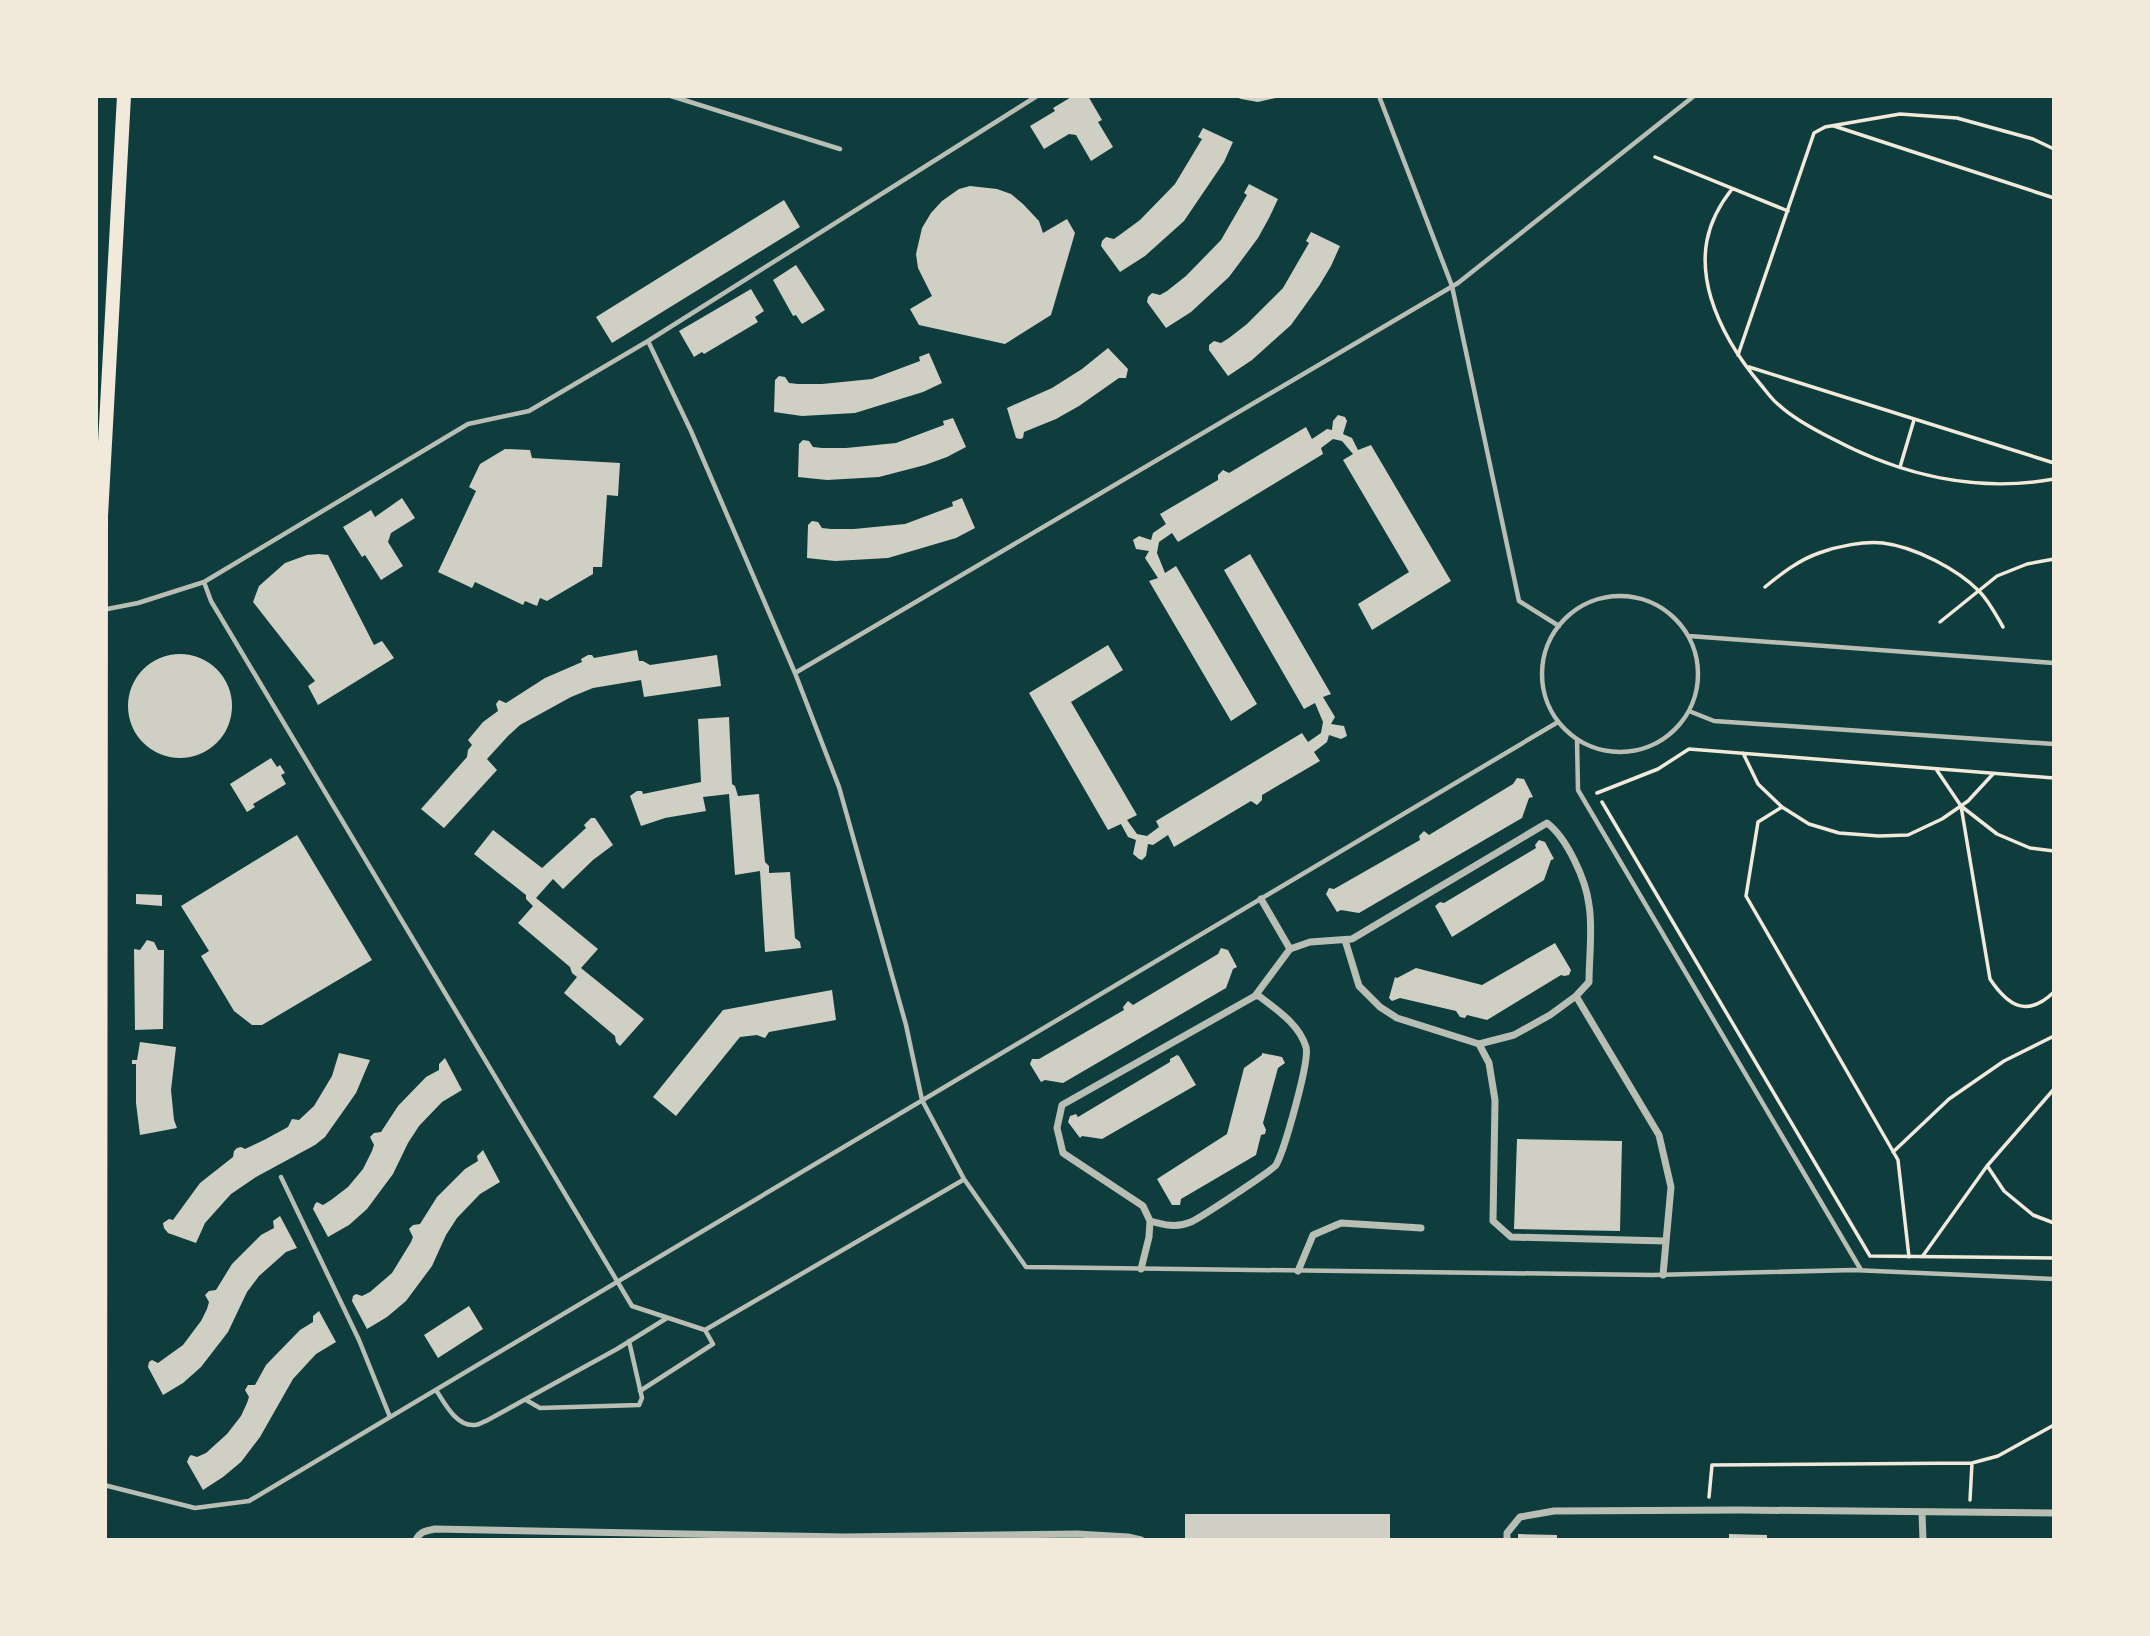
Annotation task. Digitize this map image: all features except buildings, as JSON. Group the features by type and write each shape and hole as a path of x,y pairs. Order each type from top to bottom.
{"main road":[{"path":"100,1540 99,516 124,96"}],"street":[{"path":"1141,1269 1150,1221 1143,1206 1063,1153 1057,1128 1062,1105 1255,996 1290,949 1310,942 1352,939 1547,823 1556,830 1567,848 1590,906 1589,982 1576,996 1550,1015 1514,1035 1479,1045 1397,1018 1380,1007 1359,986 1345,940"},
{"path":"1261,899 1290,949"},
{"path":"1150,1221 1172,1227 1191,1222 1275,1168 1305,1070 1306,1048 1288,1019 1259,996 1255,996"},
{"path":"1576,996 1659,1135 1671,1188 1662,1275"},
{"path":"1479,1045 1489,1063 1494,1100 1493,1221 1511,1237 1665,1241"},
{"path":"1298,1271 1313,1235 1341,1223 1421,1228"},
{"path":"1507,1540 1507,1533 1520,1517 1554,1511 2054,1513"},
{"path":"1922,1513 1923,1540"},
{"path":"416,1540 424,1531 435,1529 844,1537 1077,1534 1128,1536 1141,1540"}],"lane":[{"path":"671,96 840,149"},
{"path":"100,610 138,603 204,582 468,424 529,411 648,341 1037,96"},
{"path":"1379,96 1452,286 1519,601 1559,626"},
{"path":"795,673 1452,286 1694,96"},
{"path":"648,341 691,431 795,673 839,787 906,1025 922,1100 964,1179 1026,1267 1662,1275 1861,1271 2054,1279"},
{"path":"204,582 211,601 632,1306 705,1330 713,1344 640,1391"},
{"path":"1627,596 1652,602 1673,616 1689,636 1697,660 1697,686 1689,711 1673,731 1651,745 1626,752 1601,750 1577,739 1558,722 1546,699 1542,674 1546,648 1559,626 1577,608 1601,598 1627,596"},
{"path":"1689,636 2054,663"},
{"path":"1689,711 1714,721 2054,744"},
{"path":"100,1485 195,1508 249,1501 1558,722"},
{"path":"1577,739 1578,790 1861,1271"},
{"path":"281,1177 359,1340 390,1417"},
{"path":"705,1330 964,1179"},
{"path":"436,1390 451,1413 465,1423 474,1425 667,1318"},
{"path":"525,1399 540,1408 639,1405 642,1398 629,1341"}],"path":[{"path":"1738,355 1814,133 1825,127 1900,114 1957,118 2034,139 2054,149"},
{"path":"1832,126 2054,198"},
{"path":"1655,157 1788,211"},
{"path":"1732,188 1718,206 1706,238 1706,280 1717,318 1738,355 1779,406 1817,431 1866,457 1899,467 1961,483 2036,483 2054,479"},
{"path":"1746,366 2054,463"},
{"path":"1899,467 1914,420"},
{"path":"1765,587 1790,567 1820,552 1850,545 1883,543 1916,552 1946,567 1979,591 2003,627"},
{"path":"1940,622 1997,576 2027,564 2054,559"},
{"path":"2054,778 1689,749 1658,769 1596,792 1870,1256 2054,1258"},
{"path":"1743,753 1758,784 1782,807 1809,824 1839,833 1908,835 1942,819 1968,801 1993,773"},
{"path":"1936,769 1961,806 1997,834 2030,848 2054,851"},
{"path":"1961,806 1990,979 2001,996 2011,1004 2024,1008 2037,1004 2054,992"},
{"path":"1782,807 1758,822 1746,896 1898,1160 1909,1257"},
{"path":"1893,1152 1949,1099 2004,1061 2054,1036"},
{"path":"1922,1257 1987,1166 2054,1089"},
{"path":"1987,1166 2004,1191 2033,1215 2054,1223"},
{"path":"1707,1511 1712,1465 1972,1463 1997,1456 2054,1425"},
{"path":"1969,1513 1972,1463"}]}
